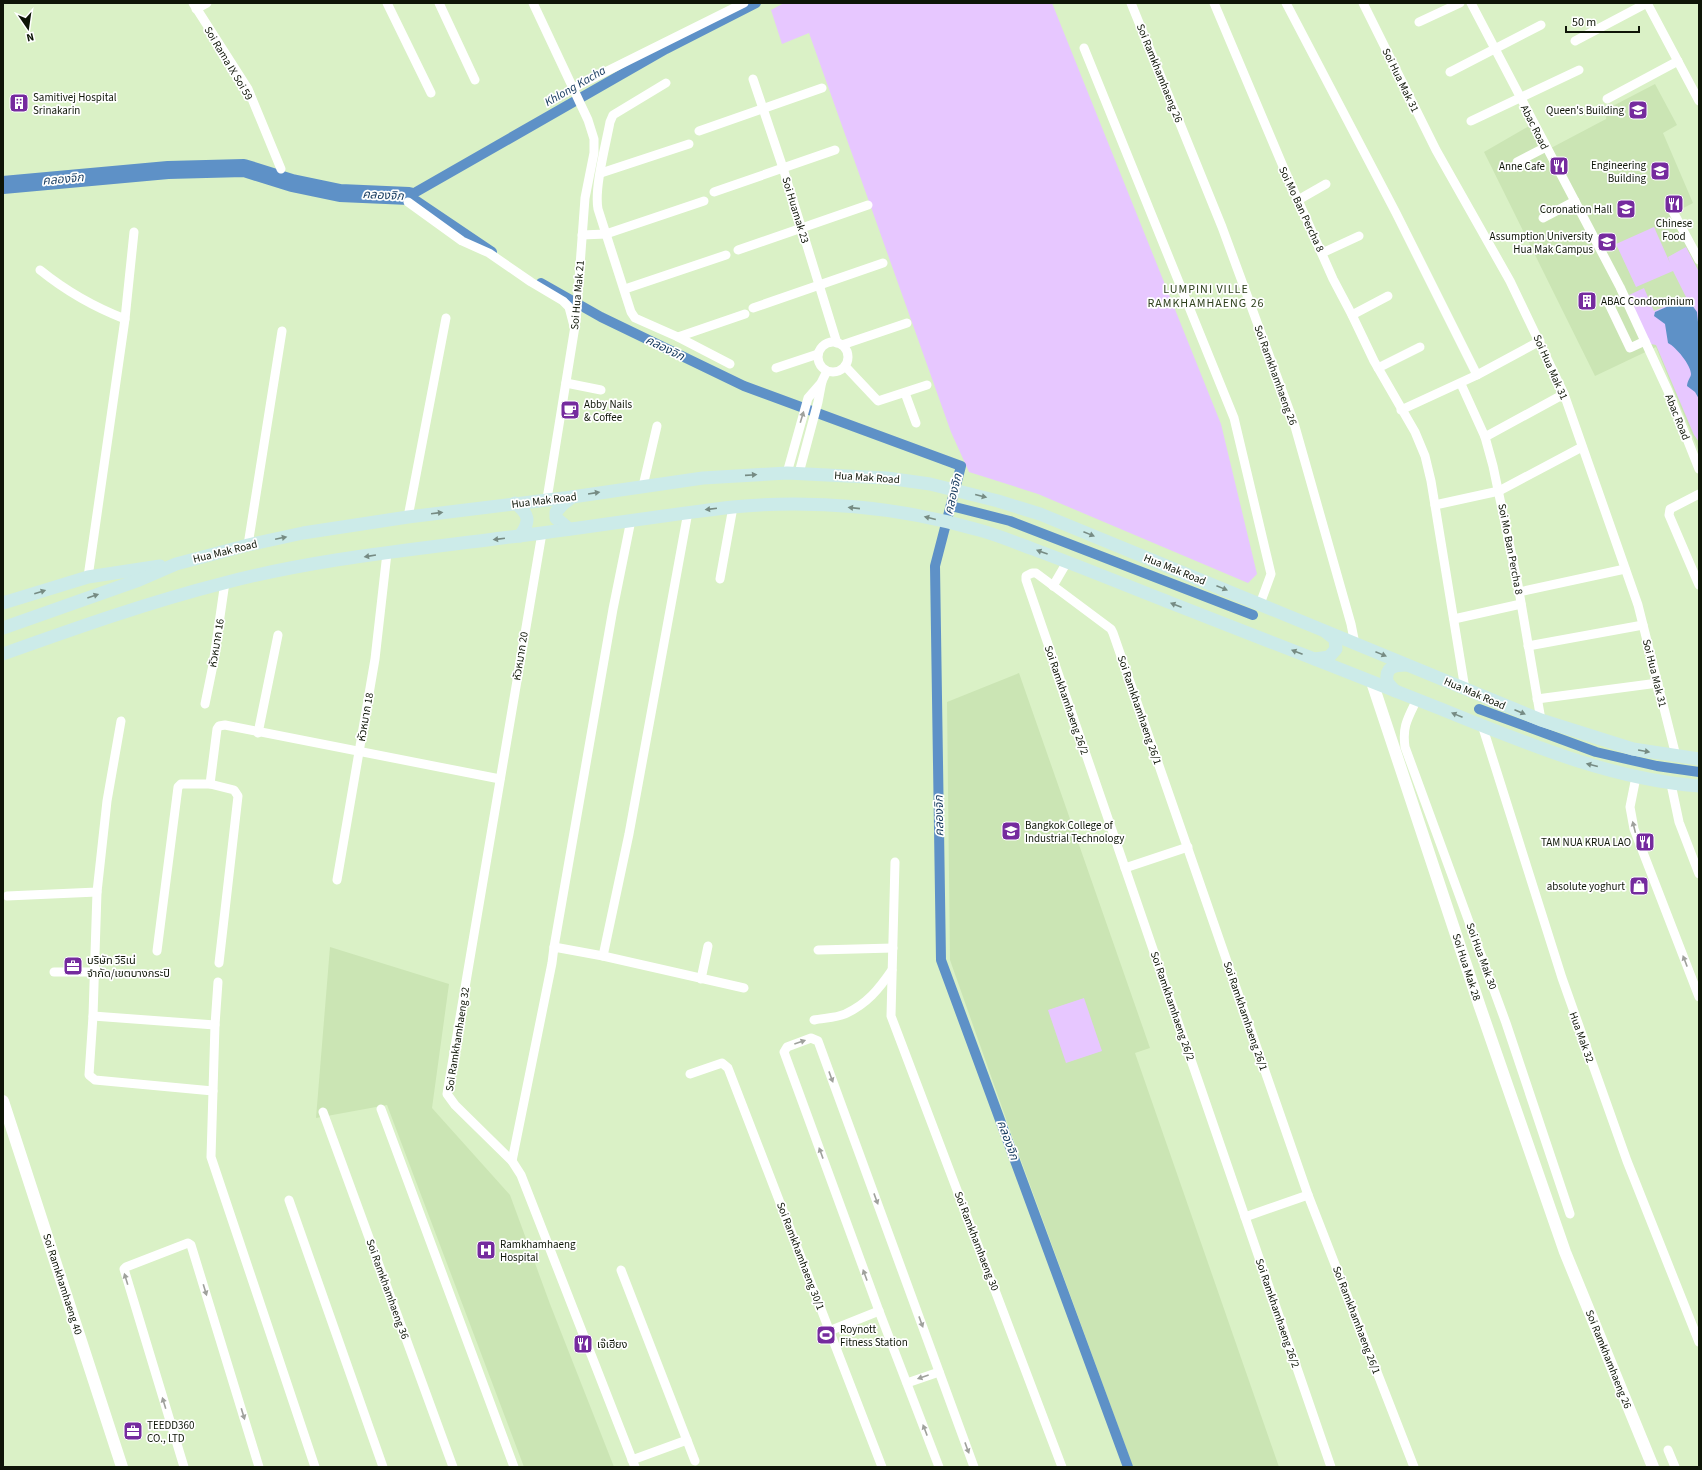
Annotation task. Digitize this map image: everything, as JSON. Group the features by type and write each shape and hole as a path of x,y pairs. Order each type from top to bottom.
{"main road":[{"name":"Hua Mak Road","path":"3,628 139,580 176,564 248,545 302,533 408,517 572,497 703,478 793,473 887,478 930,484 998,501 1040,514 1541,720 1632,749 1699,759"},
{"path":"569,529 556,518 556,512 562,504 572,497"},
{"path":"515,503 524,510 527,515 528,523 520,536"},
{"path":"3,654 125,612 225,582 294,568 387,553 688,512 755,505 819,505 924,516 976,529 1067,562 1417,699 1482,726 1580,762 1636,777 1671,784 1699,786"},
{"path":"3,603 88,578 176,564"},
{"path":"3,618 38,609 65,606"},
{"path":"1315,659 1329,657 1336,649 1335,639 1326,632"},
{"path":"1395,691 1387,682 1387,672 1390,667 1394,665 1407,665"}],"street":[{"path":"194,6 207,3"},
{"path":"387,3 431,93"},
{"path":"439,3 476,80"},
{"name":"Soi Hua Mak 21","path":"533,3 588,120 594,140 594,153 585,198 576,324 547,499"},
{"path":"574,90 744,3"},
{"name":"Soi Ramkhamhaeng 26","path":"1131,3 1222,227 1294,424 1350,618 1355,644"},
{"name":"Soi Mo Ban Percha 8","path":"1214,3 1333,279 1378,368 1415,432 1425,456 1435,505 1465,689"},
{"path":"1286,3 1396,213 1477,376"},
{"name":"Soi Hua Mak 31","path":"1363,3 1436,150 1510,281 1564,394 1638,605 1676,756"},
{"path":"1419,22 1460,3"},
{"name":"Abac Road","path":"1471,3 1620,287 1668,391 1699,469"},
{"path":"1575,42 1647,3 1699,101"},
{"name":"Soi Rama IX Soi 59","path":"194,6 248,89 281,169"},
{"path":"1450,72 1541,25"},
{"path":"1084,48 1234,418 1271,574 1260,604"},
{"path":"1606,99 1678,61"},
{"path":"1471,121 1579,70"},
{"name":"Soi Huamak 23","path":"753,79 839,344 845,348 848,357 845,366"},
{"path":"666,83 613,115 610,122 597,202 631,312 636,318 678,337 730,364"},
{"path":"699,131 822,88"},
{"path":"601,173 689,144"},
{"path":"1517,162 1546,147"},
{"path":"714,192 835,150"},
{"path":"1298,200 1326,184"},
{"path":"582,235 606,234 704,201"},
{"path":"1543,218 1574,201"},
{"path":"408,202 462,241 489,253 531,282 563,301 568,307 576,324"},
{"path":"738,250 868,205"},
{"path":"1670,206 1699,260"},
{"path":"88,578 125,319 134,232"},
{"path":"1322,253 1359,236"},
{"path":"625,289 726,255"},
{"path":"753,308 883,263"},
{"path":"40,270 56,283 94,306 125,319"},
{"path":"1352,315 1388,296"},
{"path":"1609,304 1630,348 1645,341"},
{"path":"678,337 745,314"},
{"path":"408,517 446,318"},
{"path":"907,323 839,344 827,343 820,349 818,354 819,364 827,371 837,372 845,366 878,401 927,385"},
{"path":"248,545 282,331"},
{"path":"1401,410 1461,384 1540,341"},
{"path":"1378,368 1420,347"},
{"path":"776,368 818,354"},
{"path":"793,473 797,436 808,398 822,381 827,371"},
{"path":"793,473 808,438 822,381"},
{"path":"566,383 601,390"},
{"name":"Soi Mo Ban Percha 8","path":"1461,384 1485,437 1499,491 1519,592 1541,720"},
{"path":"905,393 916,423"},
{"path":"1485,437 1564,394"},
{"path":"643,486 657,426"},
{"path":"1435,505 1499,491 1582,447"},
{"path":"1699,494 1674,506 1670,510 1669,515 1699,585"},
{"path":"720,579 733,507"},
{"path":"603,956 630,826 688,512"},
{"path":"512,1161 552,963 613,609 631,520"},
{"name":"หัวหมาก 20","path":"500,779 542,533"},
{"name":"หัวหมาก 18","path":"337,880 375,659 387,553"},
{"path":"1053,586 1067,562"},
{"path":"1519,592 1625,569"},
{"name":"Soi Ramkhamhaeng 26/2","path":"1053,586 1036,573 1026,576 1028,587 1331,1467"},
{"name":"หัวหมาก 16","path":"205,704 213,665 225,582"},
{"name":"Soi Ramkhamhaeng 26/1","path":"1053,586 1111,629 1113,633 1308,1195 1414,1467"},
{"path":"1454,619 1521,604"},
{"path":"1528,646 1643,625"},
{"path":"258,733 278,635"},
{"name":"Soi Hua Mak 28","path":"1372,682 1480,1007 1565,1252"},
{"path":"1537,699 1658,683"},
{"name":"Soi Hua Mak 30","path":"1417,699 1403,732 1405,747 1506,1023 1570,1214"},
{"path":"120,721 107,801 97,892 95,972 89,1075 95,1080 213,1091"},
{"path":"210,784 217,729 219,726 500,779"},
{"name":"Hua Mak 32","path":"1482,726 1564,986 1627,1161 1699,1342"},
{"path":"1636,777 1630,807 1634,829 1699,997"},
{"name":"Soi Ramkhamhaeng 32","path":"500,779 447,1090 449,1098 455,1105 512,1161 521,1175 633,1464"},
{"path":"157,951 178,787 181,784 210,784 234,790 238,796 219,963"},
{"path":"1671,784 1679,822 1699,874"},
{"path":"1125,868 1188,847"},
{"path":"814,1020 844,1015 877,992 892,970 895,862"},
{"path":"7,896 97,892"},
{"path":"701,979 708,946"},
{"path":"554,947 603,956 744,988"},
{"path":"818,950 893,948"},
{"name":"Soi Ramkhamhaeng 30","path":"892,970 891,1016 1062,1467"},
{"path":"54,972 95,972"},
{"path":"218,982 215,1025 211,1157 315,1467"},
{"path":"93,1016 215,1025"},
{"path":"939,1467 879,1312 784,1052 787,1047 811,1038 818,1041 974,1467"},
{"name":"Soi Ramkhamhaeng 30/1","path":"690,1074 722,1063 728,1068 882,1467"},
{"name":"Soi Ramkhamhaeng 40","path":"3,1101 122,1467"},
{"path":"381,1109 514,1467"},
{"name":"Soi Ramkhamhaeng 36","path":"323,1112 453,1467"},
{"path":"1245,1217 1308,1195"},
{"path":"289,1200 383,1467"},
{"path":"184,1467 124,1269 188,1243 191,1245 259,1467"},
{"name":"Soi Ramkhamhaeng 26","path":"1565,1252 1653,1467"},
{"path":"621,1270 695,1461"},
{"path":"829,1331 879,1312"},
{"path":"907,1383 939,1372"},
{"path":"633,1464 687,1440"},
{"path":"1668,1450 1675,1467"}],"shaded area":[{"path":"784,3 1052,3 1221,424 1257,574 1248,583 1038,494 969,472 951,432 809,33 782,44 771,10"},
{"name":"Assumption University Hua Mak Campus","path":"1655,84 1677,125 1663,133 1693,203 1670,215 1699,269 1699,452 1656,347 1595,376 1484,152 1529,126 1551,148 1606,119 1607,109"},
{"path":"1654,227 1670,263 1668,257 1686,247 1699,272 1699,442 1694,435 1656,345 1651,344 1627,296 1644,288 1654,311 1686,297 1673,271 1636,287 1616,244"},
{"path":"1019,673 1150,1048 1135,1053 1279,1467 1133,1467 1010,1130 950,960 947,702"},
{"name":"Ramkhamhaeng Hospital","path":"330,947 449,984 432,1108 510,1195 550,1304 614,1467 524,1467 387,1105 316,1118"},
{"path":"1084,998 1102,1051 1066,1063 1048,1010"}],"water":[{"path":"1687,298 1697,312 1699,332 1699,399 1695,392 1687,386 1691,374 1689,366 1679,352 1668,343 1665,324 1654,316 1655,312"}],"waterway":[{"name":"Khlong Kacha","path":"492,252 409,196 666,49 756,3"},
{"name":"คลองจิก","path":"3,185 168,170 244,168 292,183 340,193 409,196"},
{"name":"คลองจิก","path":"541,283 601,317 744,386 961,466 935,566 941,960 1128,1467"},
{"path":"951,506 1010,521 1253,615"},
{"path":"1479,709 1596,752 1657,766 1699,772"}],"place":[{"name":"Samitivej Hospital Srinakarin","path":"19,103"},
{"name":"Queen's Building","path":"1638,110"},
{"name":"Anne Cafe","path":"1559,166"},
{"name":"Engineering Building","path":"1660,171"},
{"name":"Chinese Food","path":"1674,204"},
{"name":"Coronation Hall","path":"1626,209"},
{"name":"Assumption University Hua Mak Campus","path":"1607,242"},
{"name":"ABAC Condominium","path":"1587,301"},
{"name":"Abby Nails & Coffee","path":"570,410"},
{"name":"Bangkok College of Industrial Technology","path":"1011,831"},
{"name":"TAM NUA KRUA LAO","path":"1645,842"},
{"name":"absolute yoghurt","path":"1639,886"},
{"name":"บริษัท วีริเน่ จำกัด/เขตบางกระปิ","path":"73,966"},
{"name":"Ramkhamhaeng Hospital","path":"486,1250"},
{"name":"Roynott Fitness Station","path":"826,1335"},
{"name":"เจ๊เฮียง","path":"583,1344"},
{"name":"TEEDD360 CO., LTD","path":"133,1431"}],"district":[{"name":"LUMPINI VILLE RAMKHAMHAENG 26","path":"1206,296"}]}
